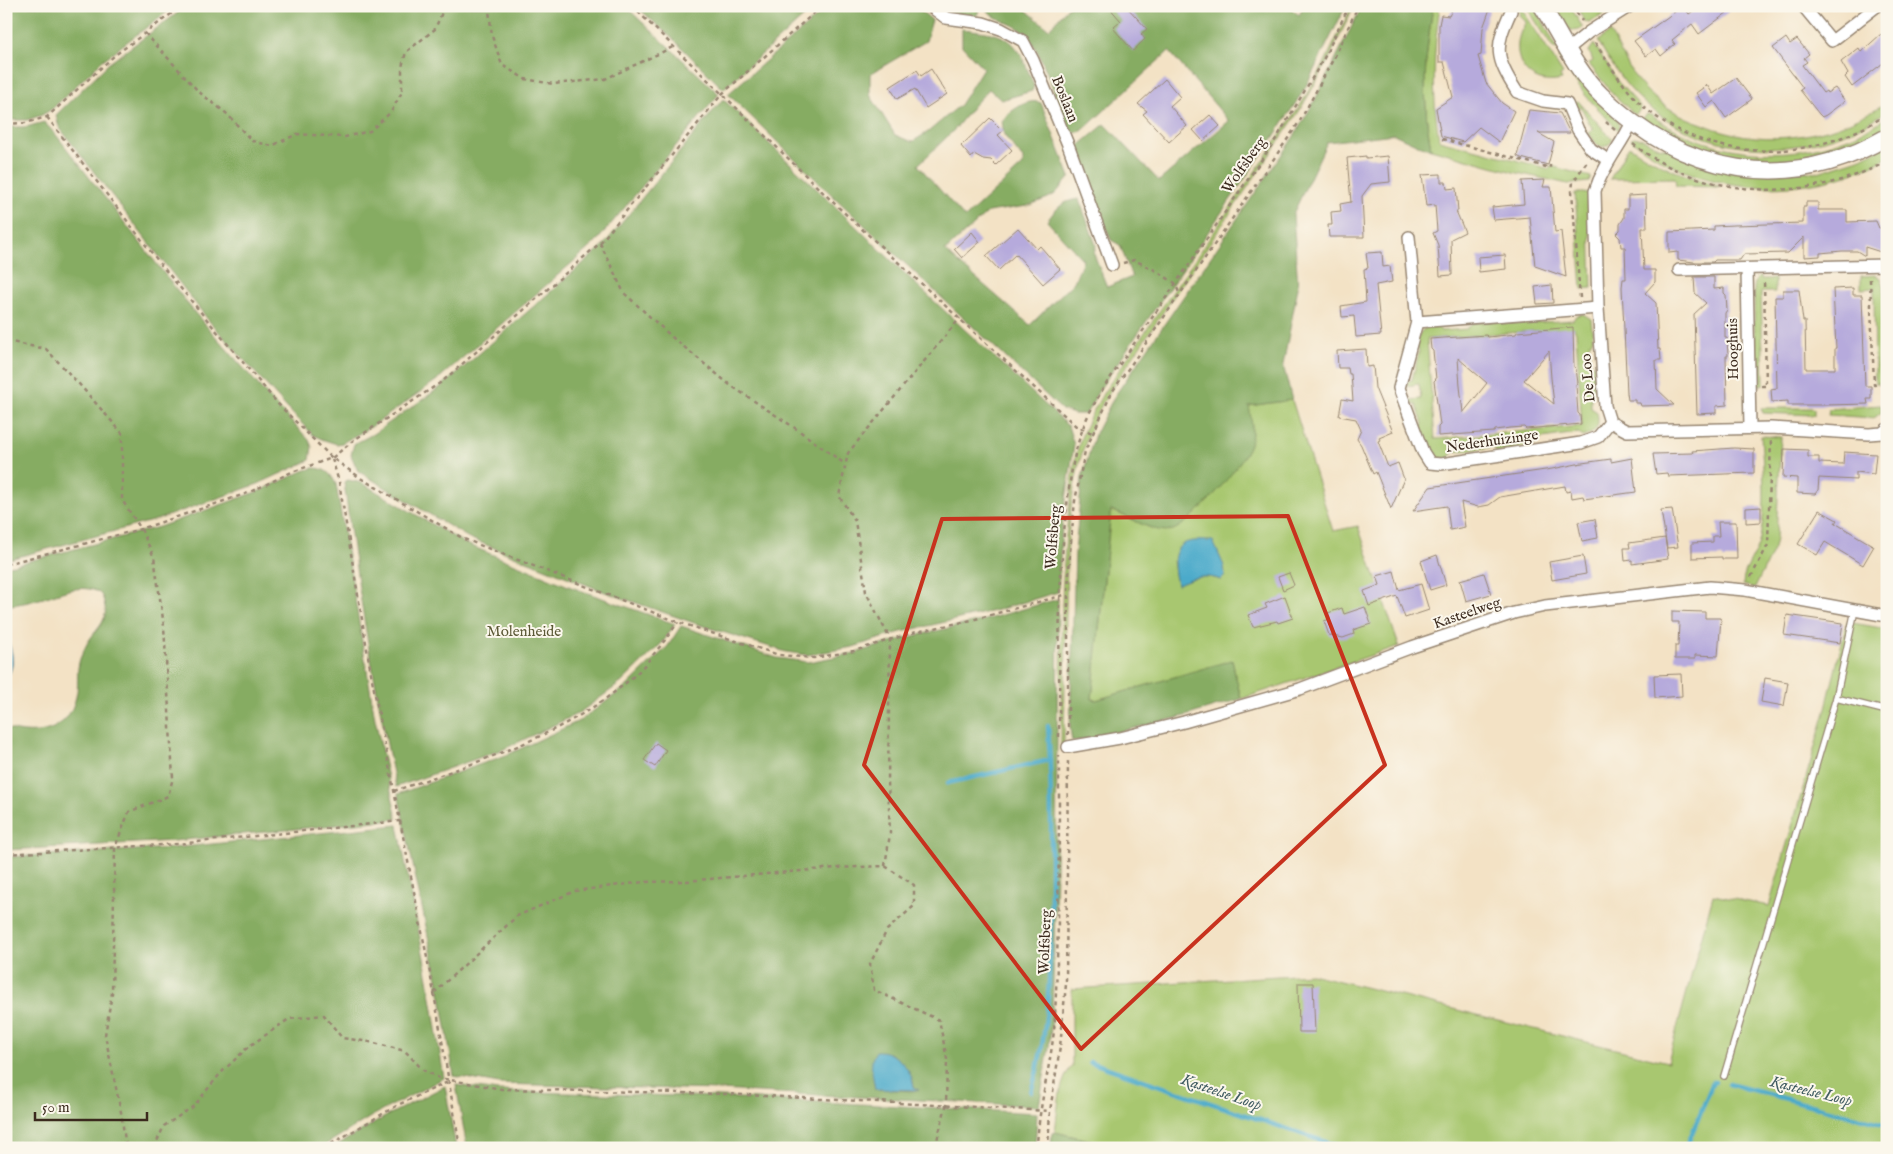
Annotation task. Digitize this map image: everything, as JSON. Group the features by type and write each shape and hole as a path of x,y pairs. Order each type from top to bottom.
{"street":[{"name":"Boslaan","path":"930,6 946,18 983,23 1001,29 1023,41 1033,60 1069,147 1112,265"},
{"path":"1542,6 1584,74 1600,94 1632,122 1672,148 1695,157 1740,167 1765,170 1806,169 1830,163 1867,148 1887,137"},
{"path":"1568,48 1630,6"},
{"path":"1803,6 1832,41 1877,6"},
{"path":"1512,10 1502,31 1498,46 1500,61 1518,92 1543,101 1567,104 1578,130 1591,149 1608,160"},
{"name":"De Loo","path":"1610,422 1605,406 1598,308 1595,191 1599,177 1608,160 1625,138 1632,122"},
{"name":"Nederhuizinge","path":"1409,237 1417,322 1399,388 1423,452 1430,462 1441,464 1581,443 1598,437 1610,422"},
{"path":"1679,270 1887,264"},
{"name":"Hooghuis","path":"1746,268 1750,428"},
{"path":"1417,322 1598,308"},
{"path":"1610,422 1628,431 1771,428 1869,434 1882,433 1887,429"},
{"name":"Kasteelweg","path":"1064,748 1120,738 1300,689 1412,647 1522,611 1545,606 1710,587 1745,590 1887,616"}],"lane":[{"path":"1724,1076 1836,698 1855,610"},
{"path":"1836,698 1887,711"}],"path":[{"path":"6,124 47,117 115,55 182,6"},
{"path":"145,33 199,92 226,114 252,141 272,146 297,134 345,137 370,131 391,112 402,92 402,67 406,52 435,29 446,6"},
{"path":"486,6 489,10 492,36 502,65 525,80 553,84 605,80 674,46"},
{"path":"632,6 837,206 1076,426 1092,433"},
{"path":"6,564 141,529 248,493 292,472 332,458 354,440 443,381 600,243 722,94 822,6"},
{"name":"Wolfsberg","path":"1059,739 1060,596 1064,527 1071,469 1082,429 1104,387 1278,136 1324,58 1349,6"},
{"name":"Wolfsberg","path":"1037,1148 1038,1128 1055,1018 1070,551 1075,501 1083,460 1092,433 1112,392 1300,120 1336,54 1358,6"},
{"path":"1572,6 1614,72 1634,97 1645,108 1695,137 1745,149 1798,149 1861,130 1887,114"},
{"path":"47,117 162,266 278,404 332,458 362,479 464,539 678,622 779,655 814,658 854,651 890,639 972,620 1068,594"},
{"path":"1442,139 1550,168 1550,164"},
{"path":"1581,309 1572,191 1574,182 1594,151"},
{"path":"600,243 624,293 672,337 730,384 845,464"},
{"path":"1112,265 1134,260 1175,283 1180,295"},
{"path":"1870,265 1874,384 1887,384"},
{"path":"1749,386 1766,386 1764,268"},
{"path":"885,866 890,834 888,781 890,639 866,592 856,521 839,496 848,453 960,318"},
{"path":"6,341 46,349 122,433 122,500 141,529 154,557 164,626 173,778 168,796 129,812 115,847 112,993 104,1035 121,1112 126,1148"},
{"path":"1745,590 1768,545 1771,428"},
{"path":"332,458 339,482 372,679 434,993 460,1148"},
{"path":"394,791 494,756 574,720 593,708 639,671 662,646 678,622"},
{"name":"Wolfsberg","path":"1048,1148 1050,1111 1060,1047 1066,984 1064,748"},
{"path":"6,854 178,844 400,821"},
{"path":"434,993 517,916 575,891 643,882 686,881 835,868 885,866 914,885 914,906 887,930 870,964 874,990 939,1020 947,1059 946,1106 935,1148"},
{"path":"154,1148 164,1126 194,1106 220,1074 248,1047 289,1018 324,1015 342,1038 370,1042 405,1051 423,1070 449,1081 502,1088 726,1094 1050,1111"},
{"path":"324,1148 400,1104 449,1081"}],"highlighted area":[{"path":"1288,516 1385,765 1081,1049 864,765 942,519"}],"green space":[{"path":"6,6 175,6 103,60 52,109 27,120 6,120"},
{"path":"187,6 625,6 719,94 596,242 437,380 371,427 337,444 313,435 209,321 59,127 56,115 108,64"},
{"path":"636,6 816,6 723,89 675,41"},
{"path":"829,6 915,6 932,20 926,41 870,74 870,95 895,135 912,142 928,132 960,105 983,68 962,46 962,29 992,33 1010,42 1017,49 1034,86 1032,91 1001,100 989,89 955,129 918,165 965,218 1023,165 1023,159 1004,135 1002,121 1014,109 1025,103 1041,103 1070,177 1055,194 1048,198 1027,206 988,212 945,251 1030,325 1074,282 1083,260 1047,221 1064,203 1079,199 1096,245 1094,254 1107,287 1132,277 1120,245 1111,240 1076,148 1105,124 1159,181 1229,121 1169,51 1082,131 1074,133 1068,129 1050,79 1038,53 1026,34 991,14 987,10 987,6 1021,6 1049,29 1069,6 1288,6 1299,15 1304,6 1346,6 1304,90 1273,138 1099,390 1086,414 1074,414 1062,410 833,196 728,94"},
{"path":"939,6 980,6 976,16 950,12"},
{"path":"1352,6 1354,6 1327,63 1300,110 1111,389 1096,415 1078,470 1069,526 1066,584 1064,744 1061,745 1062,626 1066,537 1072,478 1076,455 1083,433 1104,392 1298,109 1321,70"},
{"path":"1362,6 1433,6 1425,81 1426,117 1431,149 1394,134 1327,142 1293,214 1298,287 1283,365 1292,400 1249,406 1252,435 1246,453 1216,492 1182,525 1173,530 1158,530 1111,510 1092,699 1096,700 1232,660 1241,699 1185,716 1084,740 1072,741 1070,728 1075,552 1082,477 1095,434 1114,397 1293,138 1315,100"},
{"path":"1433,6 1440,6 1434,73 1439,140 1550,169 1551,166 1591,177 1589,182 1568,184 1513,172 1431,149 1426,117 1425,81"},
{"path":"1516,6 1520,6 1563,74 1560,76 1562,80 1549,81 1538,79 1529,74 1522,66 1518,45 1520,33 1526,22 1519,15 1520,13"},
{"path":"1526,6 1535,6 1558,50 1552,47"},
{"path":"1552,6 1570,6 1583,28 1577,30 1568,29"},
{"path":"1576,6 1618,6 1589,23 1585,22"},
{"path":"1610,32 1634,76 1649,93 1680,115 1719,130 1744,136 1787,137 1829,129 1849,122 1887,102 1887,111 1858,128 1826,139 1793,146 1760,147 1726,143 1694,134 1665,118 1638,97 1627,84 1598,41"},
{"path":"1594,44 1618,82 1640,106 1640,110 1635,115 1612,93 1589,64 1593,61 1589,51"},
{"path":"1561,54 1617,118 1618,130 1585,95 1559,58"},
{"path":"723,99 919,287 1068,426 1074,445 1062,527 1058,592 994,611 901,632 853,647 807,655 786,652 605,592 469,538 358,471 351,455 354,444 373,434 442,386 602,247"},
{"path":"1578,101 1613,140 1609,144 1602,147 1594,141 1589,133 1593,130 1581,107 1577,108 1574,103"},
{"path":"1647,114 1678,131 1707,143 1737,150 1768,153 1799,151 1830,144 1860,133 1887,117 1887,129 1845,149 1812,159 1793,162 1753,162 1714,155 1677,142 1641,120"},
{"path":"44,122 57,136 195,313 309,440 312,447 310,460 258,484 156,520 6,560 6,127 26,127"},
{"path":"1634,137 1643,139 1658,147 1815,173 1862,158 1887,145 1887,158 1836,178 1808,184 1780,187 1752,186 1724,183 1697,176 1657,158 1635,143 1631,139"},
{"path":"1629,146 1673,170 1721,187 1676,186 1675,178 1610,179"},
{"path":"1575,193 1589,193 1592,288 1582,289"},
{"path":"1876,275 1881,278 1884,285 1887,383 1875,383 1874,288 1861,289 1861,276"},
{"path":"1761,276 1761,279 1775,279 1775,292 1761,292 1764,385 1755,385 1754,289 1756,280"},
{"path":"1583,314 1591,319 1593,339 1589,344 1590,361 1594,366 1594,388 1591,391 1591,408 1597,412 1598,421 1598,425 1592,433 1583,437 1578,433 1542,438 1537,444 1496,452 1494,447 1453,452 1448,459 1437,458 1432,455 1420,428 1423,424 1416,404 1411,403 1410,400 1421,399 1419,384 1407,386 1407,381 1412,380 1419,352 1416,343 1423,330 1437,326 1441,331 1467,329 1472,323 1526,318 1533,323 1573,320 1577,315","holes":["1574,328 1576,332 1582,426 1435,439 1427,339"]},
{"path":"1292,400 1333,531 1358,526 1399,646 1241,699 1232,661 1096,700 1092,699 1111,510 1151,528 1252,427 1248,406","holes":["1173,561 1221,580 1199,577 1177,584"]},
{"path":"1881,405 1882,412 1874,418 1828,415 1829,409"},
{"path":"1761,408 1812,408 1814,409 1814,415 1763,413"},
{"path":"1761,436 1781,437 1776,539 1774,548 1755,588 1743,585 1745,573 1758,544 1762,525 1764,487"},
{"path":"313,468 328,472 336,484 375,719 397,819 173,841 6,850 6,728 18,731 40,732 59,725 66,718 72,709 76,697 80,658 104,618 105,608 103,598 99,593 81,588 6,606 6,567 159,527 262,490"},
{"name":"Molenheide","path":"348,480 362,483 464,543 571,587 675,624 663,642 622,682 579,713 504,749 396,787 380,711 360,597 344,482"},
{"path":"1058,599 1056,870 1052,1018 1039,1106 719,1090 499,1084 454,1076 442,1002 398,794 509,754 581,720 627,686 668,646 681,626 777,658 808,662 855,653 909,637 981,621","holes":["890,1053 905,1068 911,1076 914,1087 919,1090 875,1089 874,1083"]},
{"path":"1847,622 1887,629 1887,1148 1122,1148 1055,1132 1061,1088 1072,1066 1072,989 1311,974 1668,1062 1713,895 1769,906 1825,712"},
{"path":"398,825 428,979 444,1078 372,1116 320,1148 6,1148 6,857 173,848"},
{"path":"456,1085 498,1091 720,1097 1037,1113 1035,1148 467,1148"},
{"path":"445,1086 456,1148 332,1148 390,1114"},
{"path":"1055,1132 1122,1148 1051,1148 1052,1133"}],"water":[{"path":"1191,541 1213,541 1224,566 1225,576 1221,580 1199,577 1177,585 1174,560 1178,549"},
{"path":"6,638 10,647 12,664 6,678"},
{"path":"876,1051 896,1057 906,1067 913,1080 914,1087 919,1090 875,1089 872,1060"}],"building":[{"path":"1108,6 1126,6 1147,29 1141,34 1145,39 1133,51 1113,28 1121,21"},
{"path":"1454,6 1491,6 1483,28 1481,55 1478,56 1486,83 1502,103 1514,111 1499,142 1479,127 1463,142 1441,136 1436,108 1453,97 1444,62 1439,62 1439,25 1441,15 1449,16"},
{"path":"1683,6 1689,14 1700,6 1736,6 1699,34 1692,24 1672,40 1675,44 1661,56 1656,49 1646,56 1634,41"},
{"path":"1881,34 1887,39 1887,60 1852,87 1845,77 1848,74 1841,62 1859,48 1861,52"},
{"path":"1786,38 1790,44 1797,39 1809,54 1804,58 1807,62 1802,65 1823,93 1826,91 1827,93 1835,88 1845,101 1822,117 1800,90 1803,88 1773,48"},
{"path":"931,69 947,94 926,108 915,89 897,99 890,87 917,70 921,76"},
{"path":"1736,78 1752,99 1726,118 1714,101 1706,107 1696,93 1707,85 1713,94"},
{"path":"1165,79 1180,97 1170,106 1187,126 1169,142 1143,114 1147,111 1138,104"},
{"path":"1529,110 1560,113 1570,133 1538,133 1554,142 1548,165 1517,156"},
{"path":"1210,115 1220,126 1203,141 1193,130"},
{"path":"990,118 1003,131 998,135 1012,150 996,165 991,160 983,159 974,154 971,158 961,146"},
{"path":"1366,156 1366,158 1388,156 1390,182 1371,184 1362,196 1364,237 1329,237 1328,225 1332,225 1331,212 1341,211 1340,204 1351,202 1347,158"},
{"path":"1441,174 1441,182 1446,182 1447,189 1456,188 1458,211 1456,211 1465,232 1451,239 1452,275 1440,276 1438,245 1433,233 1437,231 1435,205 1426,206 1422,175"},
{"path":"1545,180 1543,187 1551,187 1555,232 1561,231 1566,277 1535,266 1530,217 1494,220 1492,207 1524,204 1522,181"},
{"path":"1646,195 1647,228 1642,228 1644,270 1655,270 1655,282 1645,293 1656,303 1658,349 1660,349 1661,360 1656,360 1657,389 1674,405 1641,406 1640,403 1635,403 1635,400 1628,400 1627,393 1622,287 1623,279 1626,279 1625,247 1621,247 1620,238 1616,234 1620,230 1620,224 1624,218 1624,209 1628,209 1628,196"},
{"path":"1806,202 1818,202 1818,210 1847,210 1847,222 1876,221 1879,228 1886,228 1887,254 1865,247 1865,256 1857,251 1842,251 1820,253 1820,256 1804,257 1804,237 1788,253 1744,254 1740,260 1694,262 1678,260 1678,252 1669,253 1669,232 1714,230 1714,226 1803,223 1803,207 1806,207"},
{"path":"1018,228 1037,249 1040,246 1060,269 1043,284 1016,254 999,270 986,256"},
{"path":"972,232 980,242 962,258 954,249"},
{"path":"1382,252 1383,267 1390,266 1392,282 1376,285 1381,335 1356,337 1354,316 1342,317 1341,306 1366,302 1364,269 1368,268 1366,253"},
{"path":"1505,255 1506,269 1479,272 1478,257"},
{"path":"1694,277 1714,277 1714,289 1724,288 1726,295 1727,405 1716,406 1716,413 1697,414 1694,314 1706,303 1695,293"},
{"path":"1552,285 1553,303 1537,304 1535,287"},
{"path":"1853,288 1853,295 1862,295 1865,386 1871,386 1871,399 1867,399 1868,404 1788,405 1788,401 1772,402 1771,389 1777,388 1775,297 1783,297 1783,290 1799,290 1803,321 1805,321 1806,369 1835,369 1836,348 1833,289"},
{"path":"1573,327 1574,367 1578,383 1576,385 1578,413 1581,424 1526,429 1524,427 1510,428 1495,430 1494,432 1438,436 1438,427 1440,425 1434,381 1436,379 1433,351 1430,339 1486,335 1488,337 1516,334 1517,332","holes":["1549,351 1551,378 1554,404 1524,380","1458,358 1487,383 1463,413 1460,386"]},
{"path":"1366,349 1367,367 1373,366 1375,388 1393,432 1379,438 1380,440 1378,441 1388,467 1398,463 1404,479 1391,509 1376,472 1373,474 1357,439 1361,430 1356,419 1339,416 1342,399 1353,401 1351,374 1349,374 1348,368 1338,368 1337,351"},
{"path":"1734,448 1754,449 1754,473 1668,476 1667,473 1656,474 1653,454 1693,453 1692,451"},
{"path":"1784,449 1808,450 1808,457 1819,457 1819,463 1843,464 1844,452 1876,454 1874,474 1856,472 1856,480 1819,478 1818,490 1815,494 1797,493 1797,478 1783,477"},
{"path":"1632,458 1636,492 1584,499 1583,496 1572,498 1571,491 1566,492 1565,486 1500,497 1489,505 1478,507 1461,502 1465,527 1450,530 1447,506 1413,511 1430,487 1582,463 1611,459 1611,462"},
{"path":"1761,507 1761,522 1746,523 1746,508"},
{"path":"1672,509 1678,547 1667,548 1661,510"},
{"path":"1819,510 1837,520 1835,523 1874,546 1863,565 1825,542 1817,555 1798,544"},
{"path":"1595,519 1598,538 1582,541 1578,522"},
{"path":"1718,522 1736,522 1737,559 1722,559 1722,557 1692,558 1692,543 1713,542 1713,536 1719,536"},
{"path":"1665,538 1668,559 1632,564 1632,560 1625,561 1624,548 1630,548 1629,543"},
{"path":"1437,555 1446,585 1430,590 1421,561"},
{"path":"1583,556 1586,574 1552,580 1549,562"},
{"path":"1394,571 1399,590 1421,584 1429,610 1405,618 1397,596 1369,606 1364,591 1380,585 1377,576"},
{"path":"1289,573 1294,585 1283,590 1278,577"},
{"path":"1484,573 1491,594 1466,601 1460,580"},
{"path":"1285,596 1293,618 1278,623 1277,621 1253,627 1248,615 1267,608 1265,604"},
{"path":"1365,607 1371,624 1353,630 1354,634 1343,638 1329,635 1324,621 1330,619 1328,613 1342,608 1344,614"},
{"path":"1672,611 1705,612 1705,618 1721,618 1718,656 1695,655 1695,659 1675,659 1675,646 1678,646 1679,622 1672,622"},
{"path":"1787,615 1843,623 1840,643 1784,635"},
{"path":"1681,674 1682,696 1655,698 1654,675"},
{"path":"1765,678 1788,682 1784,706 1761,702"},
{"path":"656,743 666,750 655,767 644,760"},
{"path":"1298,983 1313,983 1315,1032 1299,1032"}],"waterway":[{"path":"1031,1092 1043,1041 1050,964 1051,806 1048,726"},
{"path":"948,783 1050,760"},
{"name":"Kasteelse Loop","path":"1090,1062 1343,1148"},
{"name":"Kasteelse Loop","path":"1686,1148 1713,1082 1715,1082"},
{"name":"Kasteelse Loop","path":"1729,1084 1887,1125"}]}
